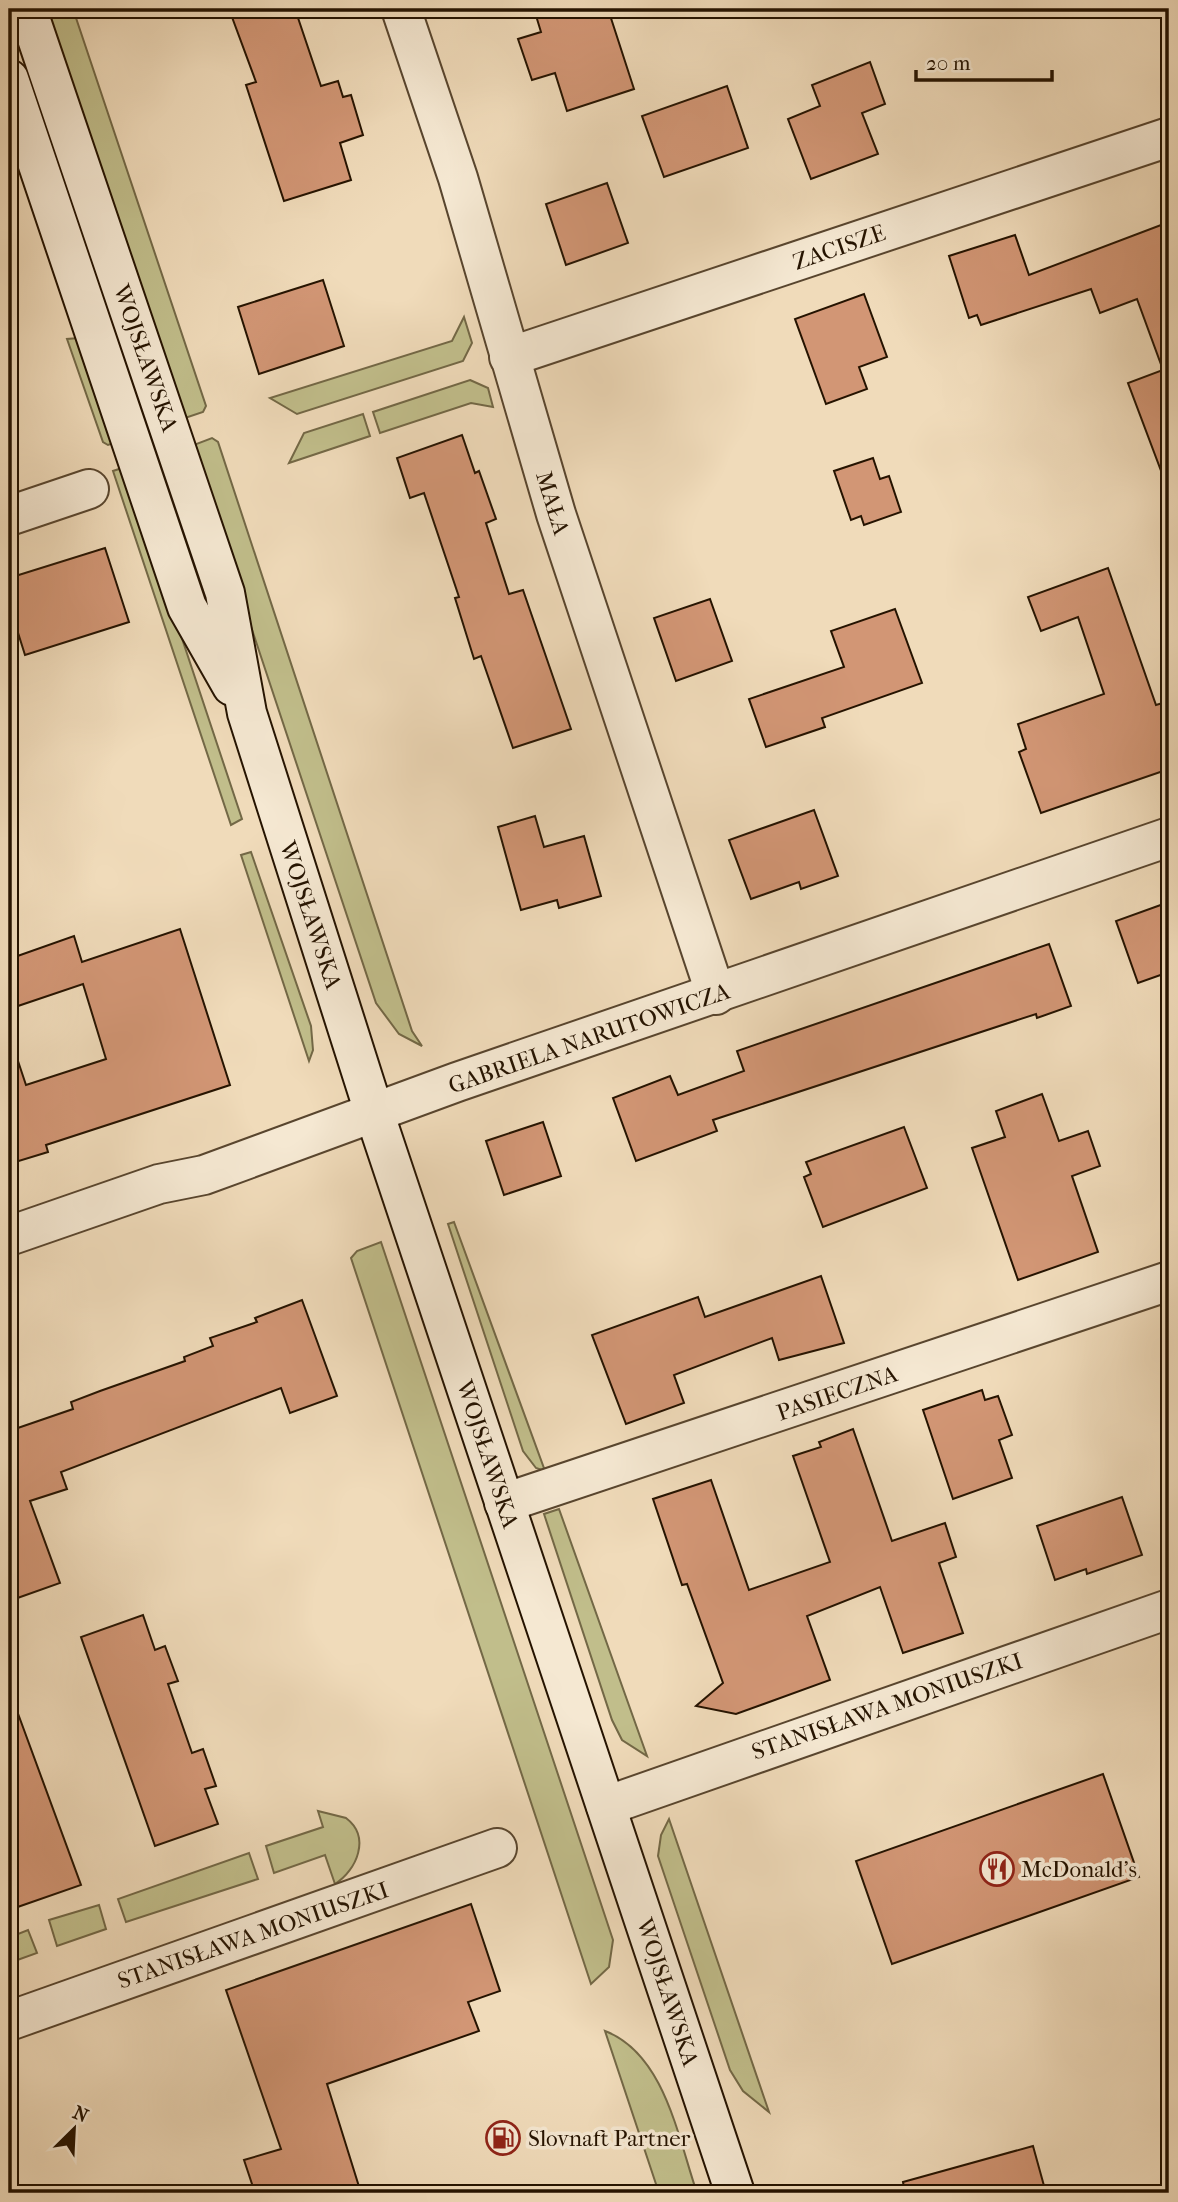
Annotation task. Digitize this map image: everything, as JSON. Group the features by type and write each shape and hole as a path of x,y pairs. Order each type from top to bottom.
{"street":[{"name":"WOJSŁAWSKA","path":"27,9 225,593 247,713 374,1112 734,2193"},
{"name":"MAŁA","path":"401,9 458,178 556,514 716,995"},
{"name":"WOJSŁAWSKA","path":"9,79 187,607 247,713"},
{"name":"ZACISZE","path":"509,357 1169,137"},
{"path":"9,516 89,489"},
{"name":"GABRIELA NARUTOWICZA","path":"9,1236 159,1184 204,1175 374,1112 1169,837"},
{"name":"PASIECZNA","path":"504,1503 1169,1281"},
{"name":"STANISŁAWA MONIUSZKI","path":"606,1806 1169,1609"},
{"name":"STANISŁAWA MONIUSZKI","path":"9,2021 497,1848"}],"shaded area":[{"path":"46,9 73,9 206,406 203,412 182,419"},
{"path":"464,317 472,343 463,361 297,414 270,398 452,341"},
{"path":"79,338 117,442 108,445 103,442 67,339"},
{"path":"470,380 488,388 493,407 471,403 380,433 373,412"},
{"path":"363,414 370,436 289,463 304,433"},
{"path":"212,438 218,442 412,1031 422,1046 399,1034 376,1003 191,446"},
{"path":"125,467 242,819 231,825 113,471"},
{"path":"251,852 311,1026 313,1050 309,1061 241,855"},
{"path":"454,1222 545,1471 536,1468 523,1451 448,1224"},
{"path":"381,1242 613,1940 609,1967 591,1984 351,1258 357,1251"},
{"path":"559,1509 647,1756 622,1740 612,1720 544,1514"},
{"path":"318,1811 346,1818 354,1826 359,1844 355,1862 350,1870 335,1884 325,1855 274,1873 266,1846 323,1827"},
{"path":"669,1819 769,2112 743,2091 730,2070 658,1856 661,1835"},
{"path":"249,1853 258,1879 126,1922 118,1899"},
{"path":"99,1905 106,1929 57,1946 49,1920"},
{"path":"9,1930 13,1936 28,1930 37,1953 9,1963"},
{"path":"605,2031 625,2042 642,2058 655,2078 675,2124 697,2193 659,2193"}],"building":[{"path":"229,9 295,9 321,86 338,81 343,97 351,95 363,135 340,143 351,180 284,201 246,85 256,82"},
{"path":"534,9 608,9 634,89 567,111 555,73 532,80 518,39 541,32"},
{"path":"870,62 885,104 862,113 878,154 811,179 788,119 820,106 812,85"},
{"path":"727,86 748,148 664,177 642,116"},
{"path":"607,183 628,243 566,265 546,204"},
{"path":"1169,222 1169,483 1166,484 1128,383 1163,370 1137,299 1100,313 1091,289 981,325 977,315 969,318 949,256 1015,235 1029,275"},
{"path":"323,280 344,346 259,374 238,307"},
{"path":"864,294 887,357 859,367 867,389 826,404 795,319"},
{"path":"462,435 475,473 479,471 496,519 486,523 509,594 523,590 571,729 513,748 481,656 474,659 455,598 459,597 424,493 410,498 397,458"},
{"path":"873,458 880,479 889,476 901,512 864,525 861,516 851,520 834,471"},
{"path":"105,548 129,622 25,655 9,604 9,578"},
{"path":"1108,568 1156,705 1169,701 1169,769 1041,813 1019,752 1026,749 1018,724 1104,694 1078,617 1041,631 1028,597"},
{"path":"710,599 732,661 676,681 654,618"},
{"path":"895,609 922,683 822,718 825,727 766,747 749,699 844,667 831,631"},
{"path":"814,810 838,876 801,889 799,882 751,899 729,840"},
{"path":"535,816 544,847 584,836 601,896 559,908 557,900 521,910 498,827"},
{"path":"1169,902 1169,972 1138,983 1116,921"},
{"path":"180,929 230,1085 46,1145 48,1152 9,1164 9,1056 16,1055 26,1085 106,1059 83,984 9,1009 9,959 74,936 82,962"},
{"path":"1049,944 1071,1006 1037,1018 1036,1014 713,1120 717,1131 636,1161 613,1098 670,1076 678,1095 744,1071 737,1051"},
{"path":"1042,1094 1059,1141 1088,1131 1100,1166 1072,1176 1098,1252 1018,1280 972,1148 1005,1137 996,1111"},
{"path":"543,1122 561,1176 504,1195 486,1141"},
{"path":"904,1127 927,1188 823,1227 804,1177 811,1174 806,1162"},
{"path":"821,1276 844,1343 779,1360 772,1338 674,1375 684,1403 626,1424 592,1335 698,1297 705,1317"},
{"path":"302,1300 337,1396 290,1413 281,1388 61,1472 67,1489 30,1501 60,1583 9,1601 9,1431 73,1409 71,1402 185,1361 184,1357 213,1346 210,1338 257,1322 255,1318"},
{"path":"982,1390 985,1400 998,1396 1012,1435 999,1440 1012,1478 953,1499 923,1410"},
{"path":"853,1429 892,1541 945,1523 956,1557 939,1563 963,1633 903,1653 880,1587 807,1616 830,1680 736,1714 696,1706 723,1683 687,1584 682,1585 653,1499 711,1480 749,1590 830,1562 793,1456 821,1447 819,1442"},
{"path":"1122,1497 1142,1555 1087,1574 1086,1569 1055,1580 1037,1526"},
{"path":"143,1615 155,1650 165,1646 178,1681 168,1684 192,1753 203,1749 216,1786 205,1789 218,1824 155,1846 81,1637"},
{"path":"13,1700 81,1885 9,1910 9,1701"},
{"name":"McDonald's","path":"1103,1774 1139,1877 892,1964 856,1861"},
{"path":"471,1904 500,1991 468,2002 479,2031 327,2084 361,2193 255,2193 244,2160 281,2149 226,1990"},
{"path":"1033,2146 1046,2193 905,2193 903,2182"}],"place":[{"name":"McDonald's","path":"997,1869"},
{"name":"Slovnaft Partner","path":"503,2138"}]}
